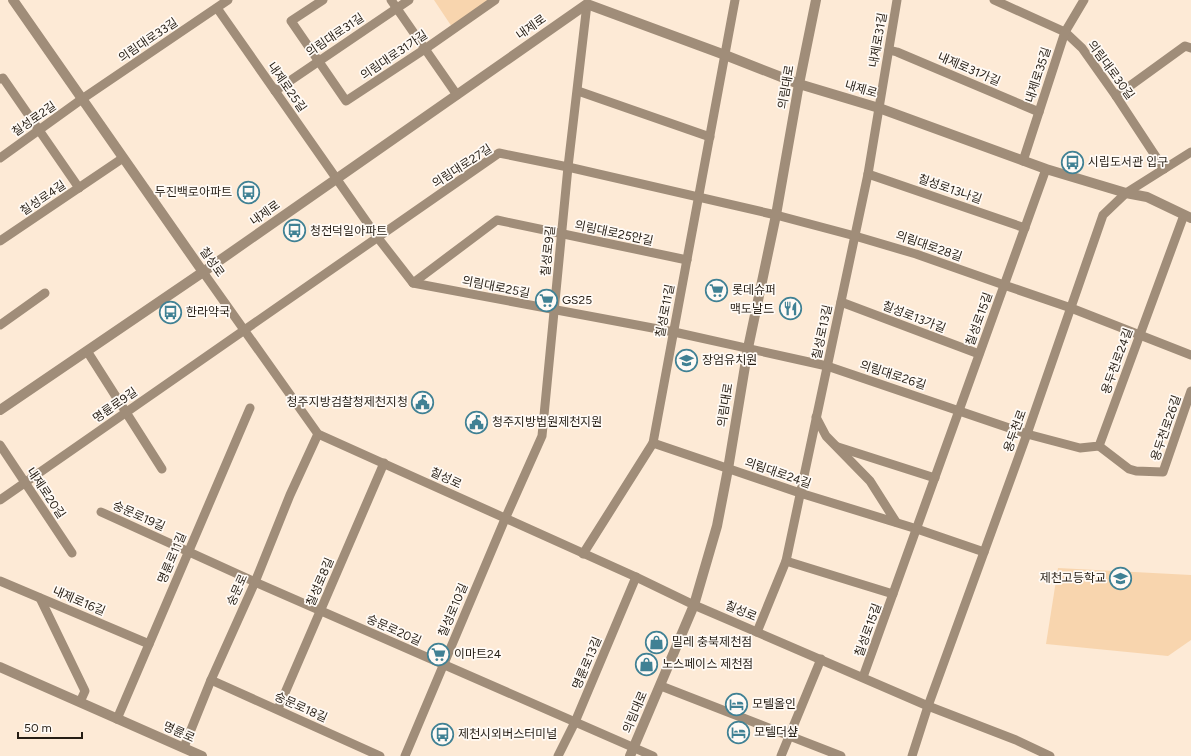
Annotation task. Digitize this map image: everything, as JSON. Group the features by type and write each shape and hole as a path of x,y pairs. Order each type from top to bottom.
{"street":[{"name":"칠성로","path":"13,0 318,434 505,518 694,606 928,706 1016,740 1050,756"},
{"name":"의림대로33길","path":"82,99 228,0"},
{"path":"318,61 291,22 323,0"},
{"path":"391,0 457,94"},
{"name":"의림대로31길","path":"275,91 409,0"},
{"name":"의림대로31가길","path":"318,61 346,102 495,0"},
{"name":"칠성로11길","path":"583,554 653,443 735,0"},
{"name":"의림대로","path":"632,752 694,606 717,526 748,348 776,214 799,84 816,0"},
{"name":"내제로31길","path":"879,108 897,0"},
{"name":"의림대로30길","path":"994,0 1065,32 1082,48 1116,96 1164,170"},
{"name":"내제로35길","path":"1023,161 1065,32 1084,0"},
{"name":"내제로","path":"0,410 337,179 588,1 799,84 879,108 1046,169 1126,193 1147,197 1187,216"},
{"name":"칠성로9길","path":"505,518 542,436 568,167 588,1"},
{"name":"내제로25길","path":"217,8 337,179"},
{"path":"1116,96 1185,46 1191,48"},
{"name":"내제로31가길","path":"889,50 897,52 1039,112"},
{"name":"칠성로4길","path":"0,79 3,78 79,188"},
{"path":"578,91 710,137"},
{"name":"칠성로2길","path":"0,158 82,99"},
{"name":"칠성로13길","path":"757,632 786,560 868,174 879,108"},
{"name":"용두천로","path":"912,756 928,706 1072,308 1103,215 1126,193 1191,152"},
{"name":"의림대로27길","path":"244,330 500,153 776,214"},
{"name":"칠성로4길","path":"0,241 123,158"},
{"name":"칠성로15길","path":"863,677 1046,169"},
{"name":"칠성로13나길","path":"868,174 1025,228"},
{"path":"337,179 378,238 413,283"},
{"name":"의림대로28길","path":"776,214 916,254 1004,286 1072,308"},
{"name":"용두천로24길","path":"1099,446 1140,334 1187,216"},
{"name":"의림대로25안길","path":"413,283 497,220 687,260"},
{"name":"의림대로25길","path":"413,283 674,332 748,348"},
{"path":"0,325 44,293"},
{"name":"칠성로13가길","path":"841,302 979,354"},
{"path":"1072,308 1191,354"},
{"name":"명륜로9길","path":"0,500 244,330"},
{"name":"의림대로26길","path":"748,348 827,366 1027,434"},
{"path":"87,351 162,469"},
{"name":"용두천로26길","path":"1099,446 1128,469 1136,471 1163,472 1191,391"},
{"name":"명륜로11길","path":"117,719 250,408"},
{"path":"816,417 826,436 870,481 896,522"},
{"name":"숭문로","path":"182,752 211,680 255,582 290,495 318,434"},
{"path":"1027,434 1080,448 1099,446"},
{"name":"의림대로24길","path":"653,443 800,493 896,522 984,552"},
{"name":"내제로20길","path":"0,446 72,553"},
{"path":"836,446 935,478"},
{"name":"칠성로8길","path":"278,709 384,463"},
{"name":"숭문로19길","path":"101,512 255,582"},
{"name":"칠성로10길","path":"405,756 505,518"},
{"path":"786,560 893,594"},
{"name":"명륜로13길","path":"558,756 576,722 636,578"},
{"name":"내제로16길","path":"0,581 149,644"},
{"name":"숭문로20길","path":"255,582 576,722 632,752 653,756"},
{"path":"40,598 85,691 80,702"},
{"path":"781,756 821,659"},
{"name":"명륜로","path":"0,667 117,719 182,752 202,756"},
{"name":"숭문로18길","path":"211,680 380,756"},
{"path":"661,686 841,756"}],"shaded area":[{"path":"434,0 493,0 452,27"},
{"path":"1058,568 1191,575 1191,640 1168,656 1046,644"}],"place":[{"name":"시립도서관 입구","path":"1072,162"},
{"name":"두진백로아파트","path":"248,192"},
{"name":"청전덕일아파트","path":"294,231"},
{"name":"롯데슈퍼","path":"717,290"},
{"name":"GS25","path":"547,300"},
{"name":"맥도날드","path":"790,309"},
{"name":"한라약국","path":"170,312"},
{"name":"장엄유치원","path":"686,360"},
{"name":"청주지방검찰청제천지청","path":"423,402"},
{"name":"청주지방법원제천지원","path":"476,422"},
{"name":"제천고등학교","path":"1121,578"},
{"name":"밀레 충북제천점","path":"656,642"},
{"name":"이마트24","path":"438,654"},
{"name":"노스페이스 제천점","path":"646,664"},
{"name":"모텔올인","path":"737,704"},
{"name":"모텔더샾","path":"738,732"},
{"name":"제천시외버스터미널","path":"443,734"}]}
